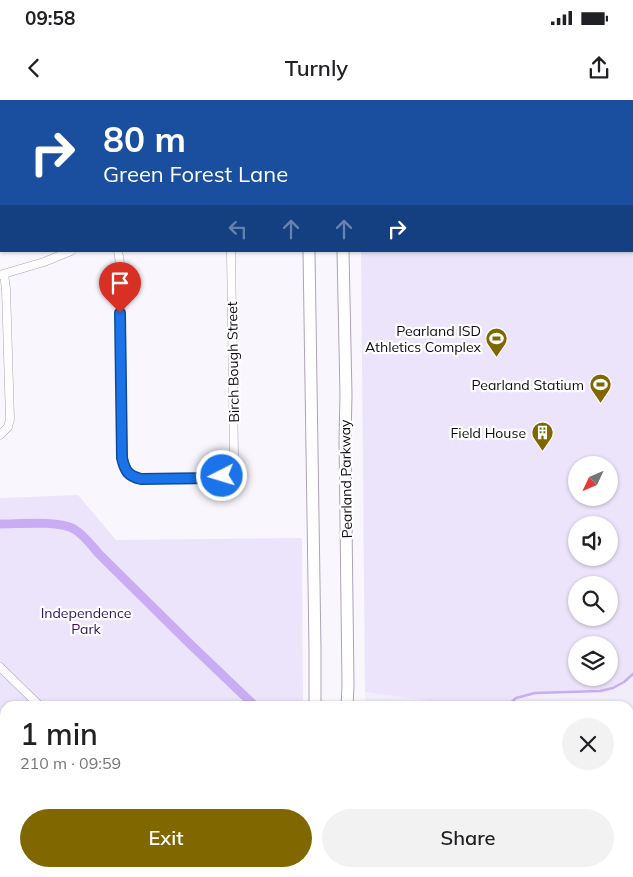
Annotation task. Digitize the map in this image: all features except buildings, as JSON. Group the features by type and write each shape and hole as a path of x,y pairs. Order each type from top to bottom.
{"main road":[{"path":"309,252 315,701"},
{"name":"Pearland Parkway","path":"343,252 346,395 347,701"}],"street":[{"path":"2,434 8,427 10,419 6,289 2,274 44,262 68,252"},
{"name":"Birch Bough Street","path":"118,252 120,263 122,458 127,472 133,477 141,479 214,478 222,476 229,471 233,464 231,252"},
{"path":"0,667 35,701"}],"shaded area":[{"path":"633,674 633,701 513,701 516,698 535,693 569,691 600,686 618,686 618,683 624,682"},
{"path":"365,692 430,701 365,701"}],"green space":[{"name":"Pearland ISD Athletics Complex","path":"361,252 633,252 633,674 618,685 618,636 568,636 568,686 617,686 600,691 535,693 516,698 513,701 430,701 365,692"},
{"name":"Independence Park","path":"78,495 116,540 302,538 303,701 0,701 0,498"}],"waterway":[{"path":"0,524 49,523 67,526 78,531 99,554 250,701"},
{"path":"513,701 516,698 535,693 600,691 613,688 633,674"}],"place":[{"name":"Pearland ISD Athletics Complex","path":"497,358"},
{"name":"Pearland Statium","path":"600,404"},
{"name":"Field House","path":"542,452"}],"route":[{"path":"120,313 122,458 127,472 133,477 141,479 214,478 222,476"}]}
